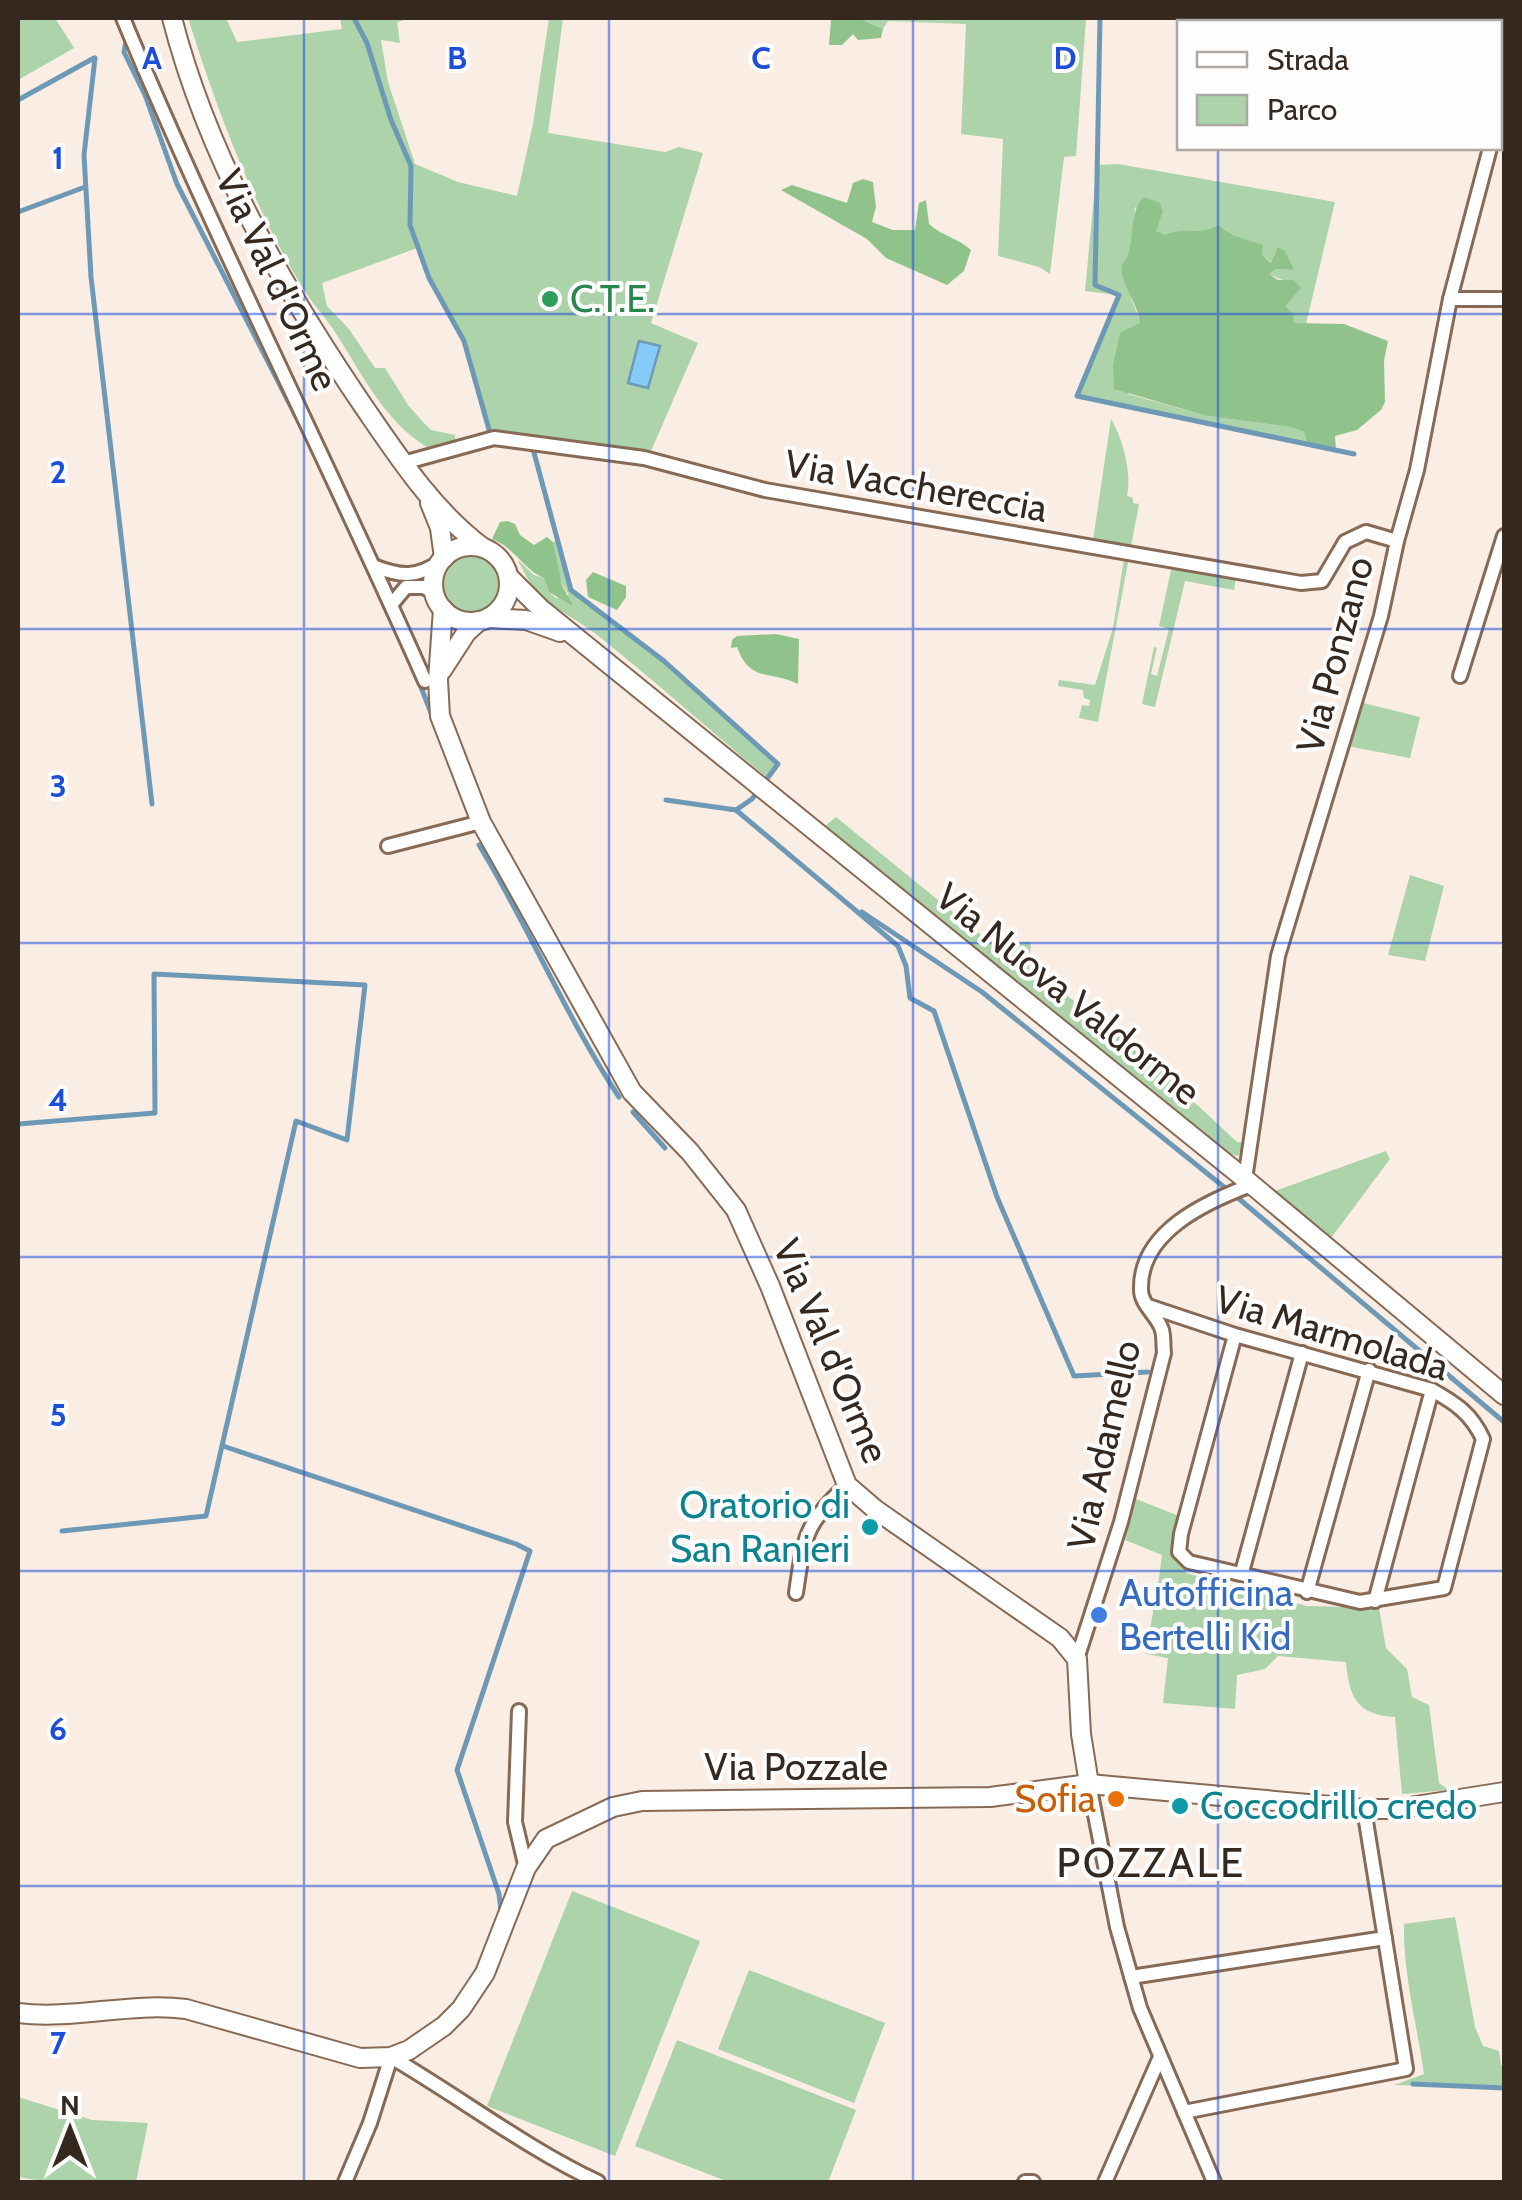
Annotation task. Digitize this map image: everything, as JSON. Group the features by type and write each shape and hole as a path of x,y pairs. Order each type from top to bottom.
{"street":[{"name":"Via Val d'Orme","path":"124,18 158,103 391,605 432,681 440,716 481,822 632,1092 690,1152 736,1210 770,1286 847,1485 876,1510 1060,1638 1077,1659"},
{"name":"Via Nuova Valdorme","path":"172,18 211,135 309,327 426,494 482,548 500,558 508,577 587,646 1248,1182 1504,1396"},
{"name":"Via Ponzano","path":"1248,1182 1278,956 1381,616 1417,470 1450,299 1489,150"},
{"path":"1450,299 1504,300"},
{"name":"Via Vacchereccia","path":"402,463 494,438 644,458 765,490 1301,583 1322,581 1345,542 1366,532 1397,541"},
{"name":"Via Nuova Valdorme","path":"426,494 440,528 442,560 435,572 439,602 466,621 526,620 549,626 587,646"},
{"path":"1460,676 1504,536"},
{"path":"376,568 412,576 462,547 482,548"},
{"path":"432,681 454,649 507,596 508,577"},
{"path":"391,605 406,588 424,588 439,602"},
{"name":"Via Val d'Orme","path":"432,681 439,602"},
{"path":"388,846 481,822"},
{"name":"Via Adamello","path":"1077,1659 1121,1522 1164,1353 1162,1329 1140,1293 1146,1259 1166,1234 1204,1203 1248,1182"},
{"name":"Via Marmolada","path":"1148,1306 1432,1390 1459,1405 1474,1421 1483,1438 1444,1588 1375,1601"},
{"path":"1235,1334 1181,1534 1179,1552 1189,1562 1242,1572 1307,1592 1375,1601 1432,1390"},
{"path":"1242,1572 1302,1353"},
{"path":"1307,1592 1369,1370"},
{"path":"796,1593 805,1534 822,1507 847,1485"},
{"path":"1077,1659 1081,1734 1117,1926 1160,2056 1214,2182"},
{"path":"345,2182 391,2058 426,2039 462,2009 485,1972 526,1868 515,1822 519,1711"},
{"name":"Via Pozzale","path":"526,1868 546,1839 556,1833 613,1807 642,1801 990,1797 1089,1784 1364,1810 1398,1809 1504,1792"},
{"path":"1184,2112 1406,2069 1364,1810"},
{"path":"1132,1977 1385,1938"},
{"path":"18,2013 86,2013 143,2006 186,2008 344,2055 391,2058 562,2165 598,2182"},
{"path":"1105,2182 1160,2056"}],"green space":[{"path":"18,18 55,18 74,48 18,80"},
{"path":"188,18 226,18 237,42 342,29 340,18 412,18 397,22 400,43 381,40 388,82 415,164 458,182 517,196 533,124 549,18 563,18 548,133 665,152 679,147 703,153 651,323 698,343 651,451 644,458 490,433 464,341 429,278 420,247 322,283 327,306 349,329 375,368 385,368 408,405 431,430 455,435 455,440 427,447 412,437 376,396 283,254 237,154"},
{"path":"807,18 859,18 883,29 881,38 858,40 853,34 842,45 829,45 831,20"},
{"path":"859,18 1086,18 1076,156 1064,157 1050,274 1039,267 998,256 1003,139 961,134 966,24 888,21 883,29"},
{"path":"1118,164 1335,202 1306,324 1294,323 1284,306 1300,287 1268,274 1276,269 1293,270 1285,251 1272,263 1262,255 1262,245 1218,225 1165,236 1155,231 1160,220 1135,207 1125,283 1132,289 1131,298 1141,323 1128,394 1207,416 1290,427 1304,432 1307,443 1077,396 1119,295 1085,291 1097,165"},
{"path":"863,179 873,182 876,207 872,222 893,230 915,230 919,203 926,200 929,224 971,250 964,271 947,285 886,258 867,239 781,190 792,185 847,203 853,183"},
{"path":"1144,197 1160,203 1163,211 1156,231 1165,235 1218,225 1233,235 1263,245 1262,255 1271,263 1278,247 1285,251 1294,270 1276,269 1269,274 1278,280 1294,280 1301,288 1285,306 1293,314 1294,323 1344,324 1388,341 1384,361 1385,402 1381,410 1357,430 1335,436 1336,450 1307,443 1304,432 1290,427 1207,416 1114,389 1113,365 1120,333 1140,323 1122,266 1136,209"},
{"path":"1111,419 1125,456 1127,496 1139,504 1098,722 1079,718 1082,705 1089,706 1090,700 1084,698 1083,690 1058,686 1059,680 1095,685 1113,628 1125,553 1092,547"},
{"path":"508,521 534,545 547,537 553,542 562,585 573,606 549,592 544,578 492,539 500,522"},
{"path":"556,541 571,590 664,661 778,764 769,779 596,634 542,597 518,560 534,575 544,578 556,598 569,595 556,563"},
{"path":"471,555 492,563 500,584 492,605 471,613 450,605 442,584 450,563"},
{"path":"1173,561 1237,572 1234,590 1185,581 1155,707 1142,704 1154,647 1157,648 1151,674 1157,676 1169,629 1159,626"},
{"path":"593,572 626,586 626,597 617,610 588,597 586,580"},
{"path":"776,634 799,639 798,684 755,671 737,647 731,648 737,636"},
{"path":"1355,701 1420,717 1410,758 1342,745"},
{"path":"836,817 997,948 1004,943 1031,942 1029,968 1159,1063 1165,1075 1237,1142 1245,1143 1238,1156 1226,1153 825,826"},
{"path":"1410,875 1444,886 1425,961 1388,955"},
{"path":"1386,1151 1390,1159 1325,1246 1264,1195"},
{"path":"1136,1499 1184,1518 1175,1557 1184,1563 1186,1573 1307,1606 1379,1608 1386,1648 1407,1669 1412,1697 1429,1705 1439,1783 1449,1790 1402,1794 1395,1717 1371,1712 1357,1702 1349,1685 1346,1662 1278,1656 1265,1669 1237,1675 1235,1709 1163,1703 1168,1658 1146,1654 1154,1606 1161,1608 1163,1588 1158,1586 1162,1555 1125,1540"},
{"path":"572,1891 700,1941 615,2156 487,2106"},
{"path":"1455,1917 1475,2027 1483,2046 1499,2051 1504,2088 1394,2085 1424,2074 1408,1981 1404,1924"},
{"path":"749,1970 885,2023 854,2103 718,2049"},
{"path":"677,2040 856,2110 828,2182 729,2182 635,2146"},
{"path":"18,2097 92,2120 148,2123 136,2182 48,2182 18,2177"}],"water":[{"path":"639,341 660,346 648,388 628,383"}],"waterway":[{"path":"354,18 367,43 391,120 411,166 410,225 429,278 464,341 490,433"},
{"path":"1100,18 1095,285 1119,295 1077,396 1354,454"},
{"path":"127,36 124,52 145,95 177,184 306,436"},
{"path":"18,100 94,58"},
{"path":"95,58 84,155 91,277 152,804"},
{"path":"18,212 85,187"},
{"path":"533,449 571,590 664,661 778,764 752,799 736,810"},
{"path":"419,682 433,718"},
{"path":"666,800 736,810 898,946 906,966 910,998 934,1011 997,1197 1074,1376 1148,1372"},
{"path":"479,845 619,1097"},
{"path":"862,912 982,992 1224,1187"},
{"path":"18,1124 155,1113 154,974 365,985 347,1140 296,1121 206,1516 62,1531"},
{"path":"633,1112 665,1148"},
{"path":"1238,1198 1504,1422"},
{"path":"223,1446 530,1551 457,1770 499,1894 501,1911"},
{"path":"1413,2084 1504,2088"}],"place":[{"name":"C.T.E.","path":"550,299"},
{"name":"Oratorio di San Ranieri","path":"870,1527"},
{"name":"Autofficina Bertelli Kid","path":"1099,1615"},
{"name":"Sofia","path":"1116,1799"},
{"name":"Coccodrillo credo","path":"1180,1806"}],"district":[{"name":"POZZALE","path":"1151,1862"}]}
